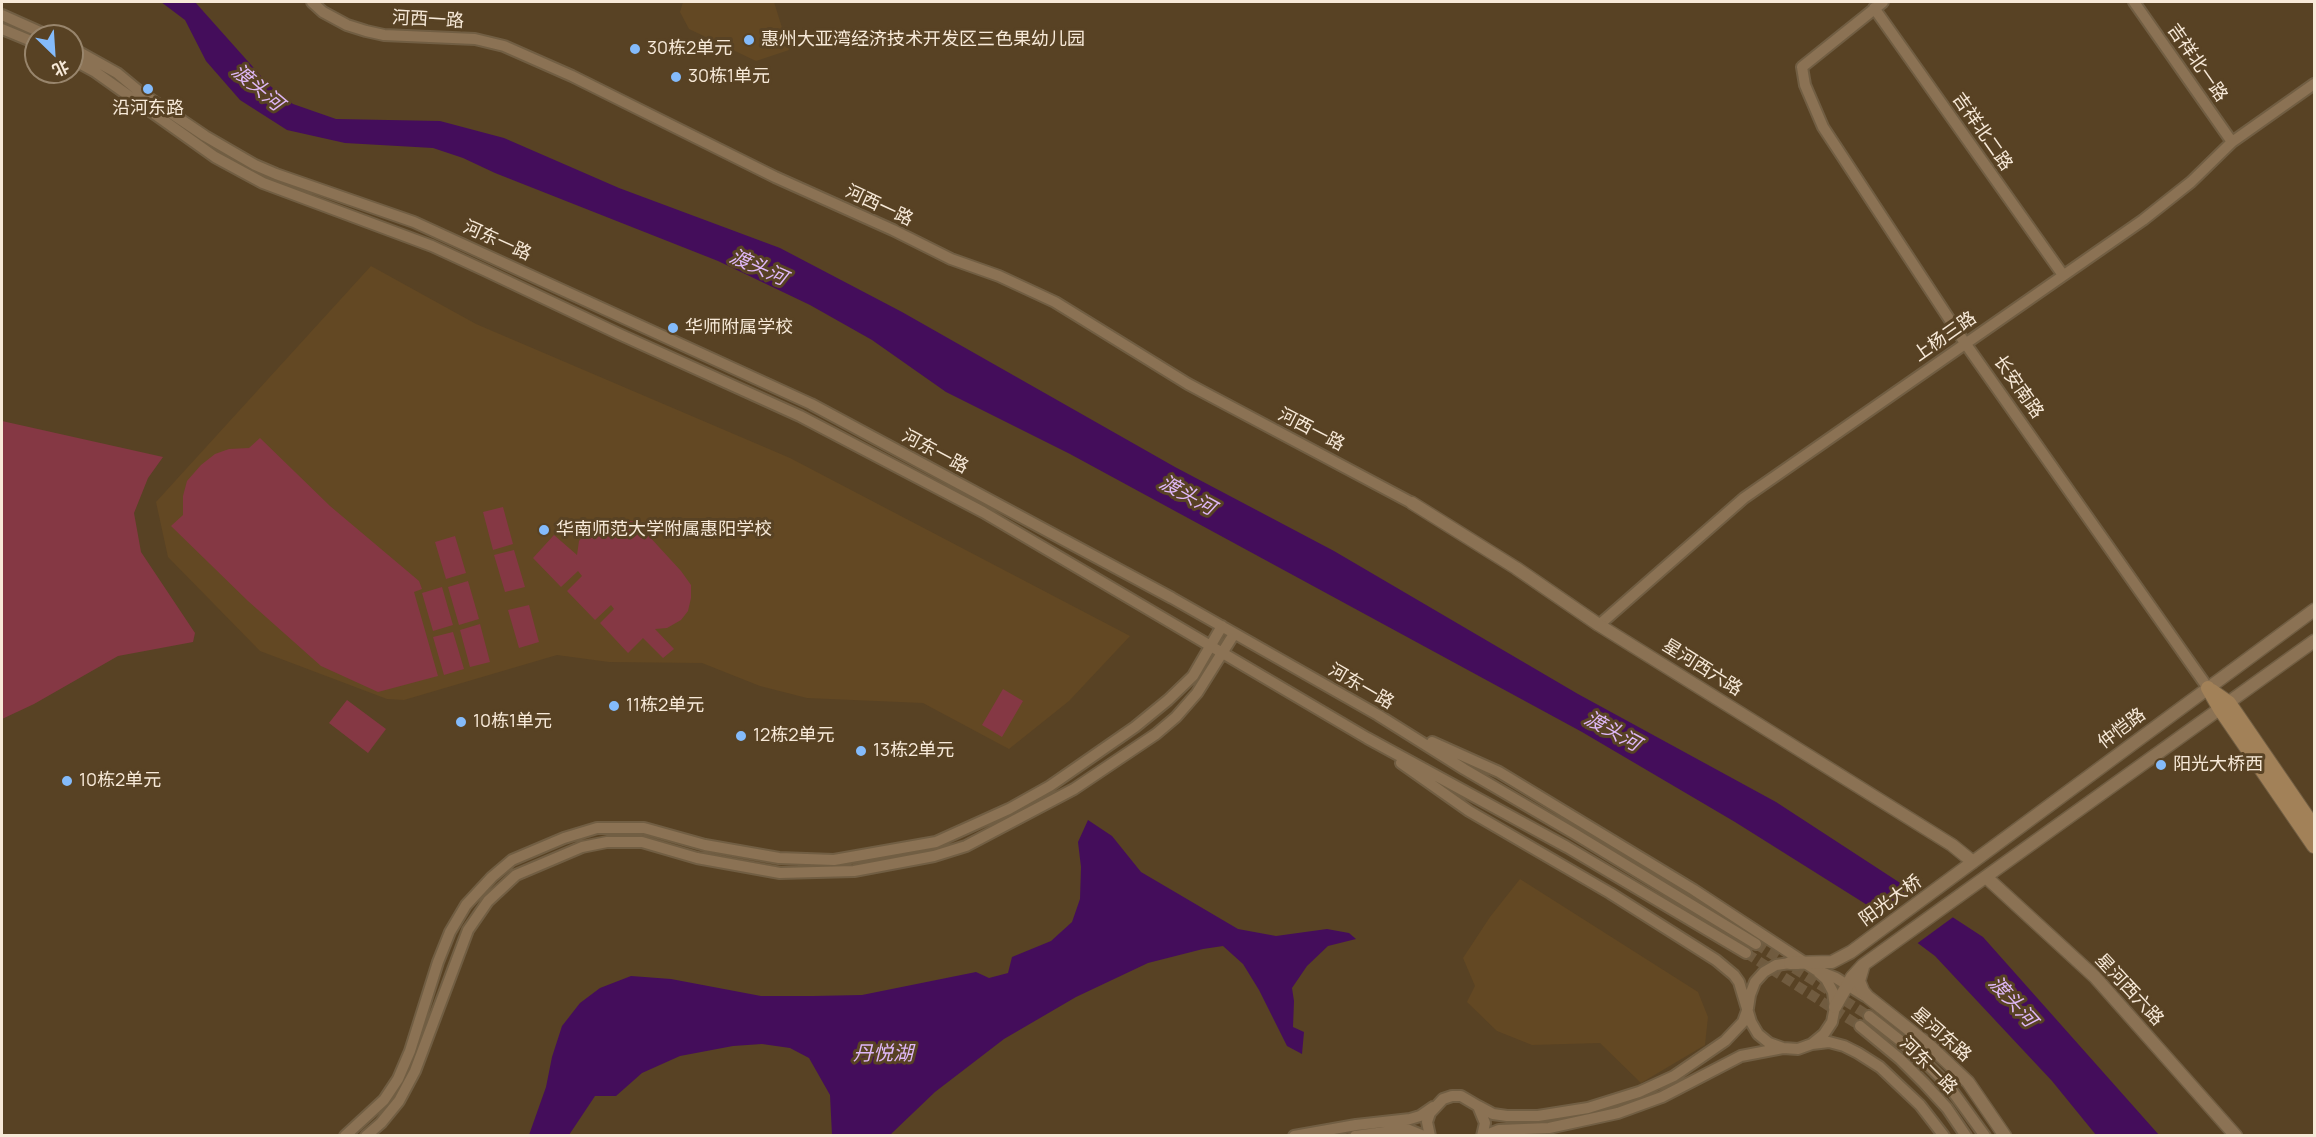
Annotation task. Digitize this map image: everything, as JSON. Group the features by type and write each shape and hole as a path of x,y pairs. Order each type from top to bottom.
{"main road":[{"name":"长安南路","path":"2208,688 2224,706 2314,827"},
{"name":"长安南路","path":"2224,706 2314,846"}],"street":[{"name":"河西一路","path":"312,2 323,12 347,25 366,31 426,38 475,39 504,46 572,76 775,177 951,259 999,276 1055,302 1188,384 1412,503"},
{"name":"吉祥北一路","path":"2134,2 2232,142"},
{"name":"长安南路","path":"1878,5 1802,67 1805,85 1823,127 1965,343 2208,688"},
{"name":"吉祥北二路","path":"1878,5 2063,275"},
{"path":"2,15 24,25"},
{"path":"2,29 24,39"},
{"name":"河东一路","path":"84,55 117,73 205,136 255,165 414,222 801,400 1222,626 1396,726 1464,770 1575,834 1756,944"},
{"name":"河东一路","path":"84,66 215,157 263,183 432,246 800,416 983,512 1367,738 1567,847 1746,953"},
{"name":"上杨三路","path":"1599,625 1743,498 2143,220 2191,182 2232,142 2314,84"},
{"name":"星河西六路","path":"1412,503 1516,568 1599,625 1952,845 1973,861"},
{"name":"仲恺路","path":"1952,879 1973,861 2314,610"},
{"path":"345,1136 384,1100 398,1078 410,1051 438,962 450,932 461,914 492,877 512,860 564,838 597,828 644,828 705,845 779,858 823,860 936,842 1009,809 1086,762 1168,700 1192,676 1222,626"},
{"path":"366,1136 381,1123 399,1101 415,1071 468,930 488,901 516,875 582,847 607,842 642,842 697,858 780,873 854,871 934,856 966,846 1074,789 1156,734 1176,717 1197,693 1234,633"},
{"path":"1986,877 2314,641"},
{"path":"1396,726 1499,772 1694,890 1826,979 1833,992 1835,1007"},
{"path":"1367,738 1469,811 1610,893 1716,960 1739,982 1751,1022 1758,1034 1769,1043 1783,1048"},
{"name":"星河西六路","path":"1986,877 2095,978 2236,1136"},
{"name":"阳光大桥","path":"1865,964 1986,877"},
{"name":"阳光大桥","path":"1811,967 1832,962 1851,952 1952,879"},
{"path":"1294,1136 1356,1125 1410,1119 1420,1116 1443,1099 1452,1096 1461,1096 1493,1114 1507,1116 1538,1116 1588,1108 1620,1099 1674,1076 1712,1052 1743,1022 1750,995 1760,977 1776,965 1790,963 1811,967 1847,984 1880,1008"},
{"path":"1812,1044 1832,1022 1835,1007 1847,984 1865,964"},
{"name":"星河东路","path":"1865,964 1859,977 1860,986 1868,997 1930,1046 1968,1082 2005,1136"},
{"name":"河东一路","path":"1869,1016 1916,1053 1948,1085 1985,1136"},
{"name":"河东一路","path":"1860,1026 1900,1059 1924,1083 1947,1108 1966,1136"},
{"path":"1478,1106 1485,1123 1483,1136 1499,1130 1557,1127 1618,1113 1662,1097 1741,1056 1829,1042 1844,1046 1880,1067 1920,1105 1944,1136"},
{"path":"1430,1136 1427,1122 1433,1107"},
{"path":"1355,1136 1407,1129 1424,1136"}],"shaded area":[{"name":"惠州大亚湾经济技术开发区三色果幼儿园","path":"683,2 774,2 789,50 756,61 689,29 680,12"},
{"name":"华南师范大学附属惠阳学校","path":"371,266 476,324 790,458 1130,636 1069,701 1009,749 923,703 807,698 760,686 702,663 609,662 557,655 404,700 387,699 260,651 168,557 156,502"},
{"path":"2,421 163,457 148,478 134,513 141,552 195,633 193,642 118,656 34,704 2,719"},
{"path":"260,438 330,506 419,581 422,589 414,592 438,676 378,692 321,666 248,601 171,526 183,515 183,496 187,481 201,465 215,454 229,449 249,448"},
{"path":"503,507 513,544 493,550 483,512"},
{"path":"619,519 636,522 691,585 688,611 681,620 667,628 655,629 674,649 663,658 643,638 628,653 600,623 614,609 611,605 595,620 567,591 582,576 578,571 561,587 533,558 554,535 577,555 579,541 589,528"},
{"path":"455,536 466,573 446,579 435,542"},
{"path":"514,550 525,587 505,592 494,555"},
{"path":"468,581 479,619 459,625 448,587"},
{"path":"442,587 453,625 433,631 422,593"},
{"path":"529,605 539,642 519,648 508,610"},
{"path":"480,624 490,662 470,667 460,630"},
{"path":"453,632 464,669 444,675 433,637"},
{"path":"1003,689 1023,701 1002,737 982,725"},
{"path":"347,700 386,729 368,753 329,723"},
{"path":"1520,879 1698,992 1708,1017 1705,1045 1641,1083 1600,1043 1532,1045 1497,1031 1467,1002 1475,986 1463,958 1490,917"}],"water":[{"name":"渡头河","path":"161,2 195,2 269,85 293,104 336,119 440,121 504,138 619,188 780,248 902,312 1175,467 1334,551 1578,694 1776,802 1983,937 2159,1135 2096,1135 2052,1081 1935,956 1864,903 1735,822 1582,732 1070,454 946,392 872,340 810,305 718,261 433,148 345,143 287,130 240,100 206,61 185,20"},
{"name":"丹悦湖","path":"1088,820 1112,836 1141,872 1238,929 1276,936 1327,929 1349,933 1356,939 1328,946 1307,966 1292,988 1293,1027 1304,1032 1302,1054 1287,1046 1259,990 1243,964 1223,946 1148,963 1076,997 1004,1039 935,1092 890,1135 832,1135 830,1095 809,1058 790,1048 762,1044 733,1046 680,1056 642,1073 616,1096 595,1096 569,1135 529,1135 546,1087 552,1057 562,1026 580,1003 600,988 631,976 671,979 761,996 813,996 862,995 976,972 989,978 1008,973 1012,957 1051,941 1072,922 1080,899 1081,867 1078,842"}],"pier":[{"path":"1914,887 1956,915 1915,945 1876,916"}],"tunnel":[{"path":"1756,944 1869,1016"},
{"path":"1746,953 1860,1026"}],"place":[{"name":"惠州大亚湾经济技术开发区三色果幼儿园","path":"749,40"},
{"name":"30栋2单元","path":"635,49"},
{"name":"30栋1单元","path":"676,77"},
{"name":"沿河东路","path":"148,89"},
{"name":"华师附属学校","path":"673,328"},
{"name":"华南师范大学附属惠阳学校","path":"544,530"},
{"name":"11栋2单元","path":"614,706"},
{"name":"10栋1单元","path":"461,722"},
{"name":"12栋2单元","path":"741,736"},
{"name":"13栋2单元","path":"861,751"},
{"name":"阳光大桥西","path":"2161,765"},
{"name":"10栋2单元","path":"67,781"}]}
